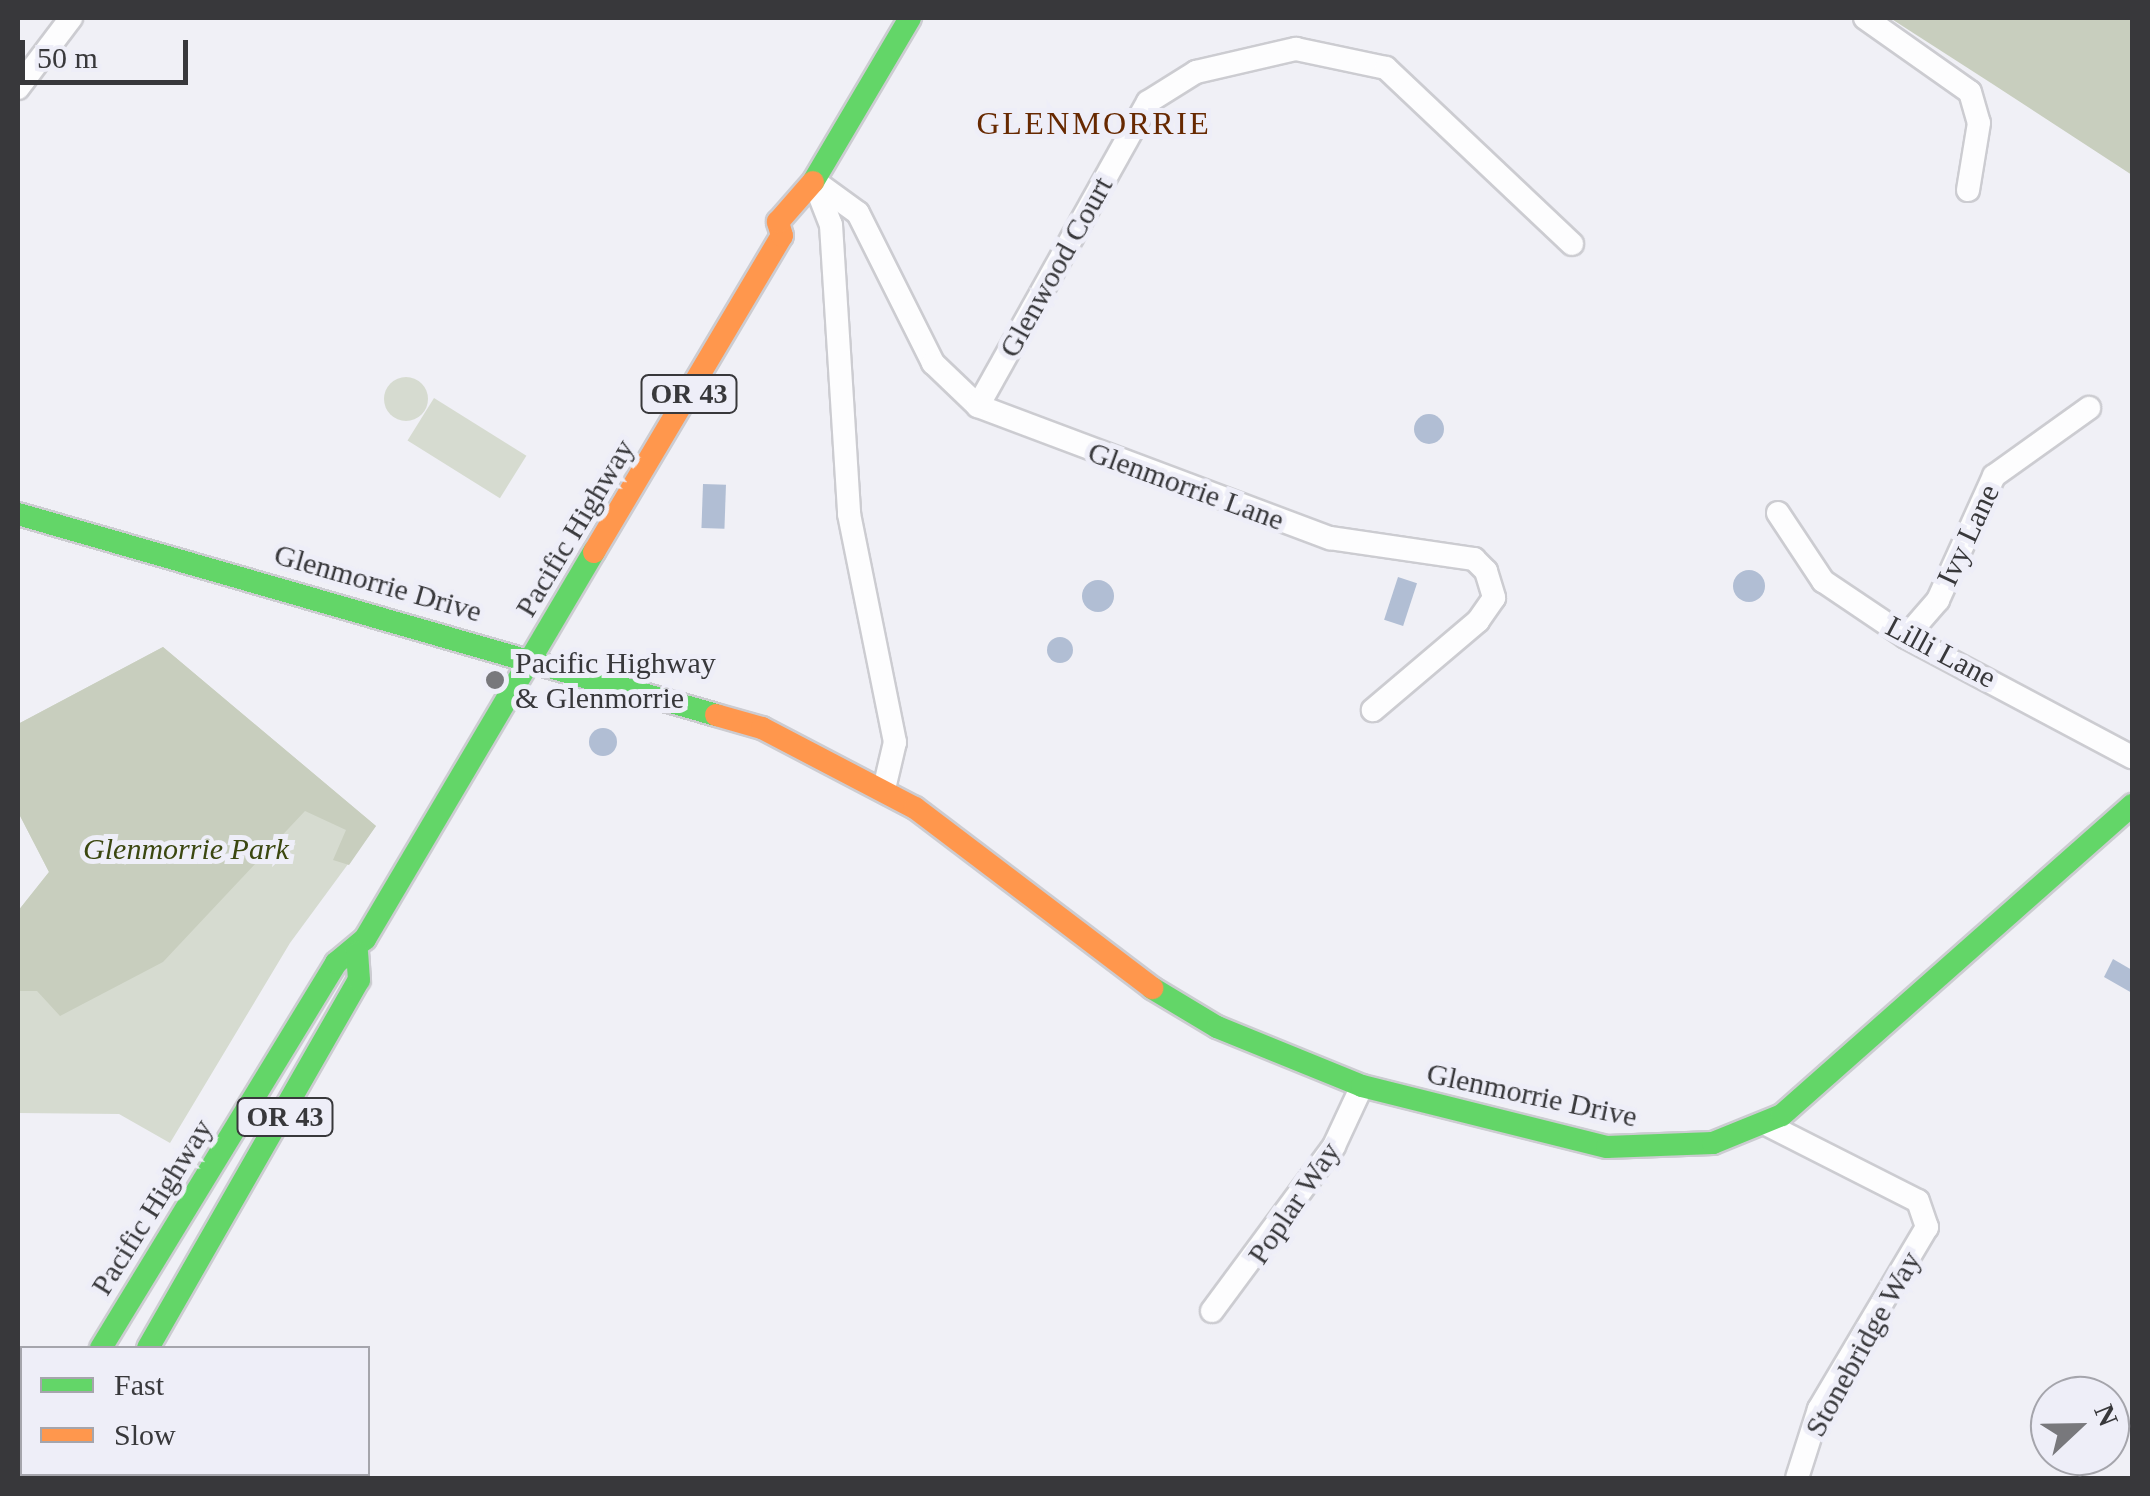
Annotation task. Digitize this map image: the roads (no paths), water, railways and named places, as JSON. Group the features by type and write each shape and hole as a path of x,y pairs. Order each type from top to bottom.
{"street":[{"path":"18,88 71,18"},
{"name":"Pacific Highway","path":"102,1346 336,964 357,953 782,236 797,231 815,203 814,181 910,18"},
{"path":"1865,18 1970,92 1979,123 1968,190"},
{"name":"Glenwood Court","path":"978,406 1148,102 1196,72 1296,50 1386,68 1417,88 1572,244"},
{"path":"814,181 830,225 849,514 895,742 884,788"},
{"name":"Glenmorrie Lane","path":"814,181 858,212 933,363 978,406 1330,538 1474,559 1494,598 1373,710"},
{"name":"Ivy Lane","path":"1906,637 1938,600 1994,476 2089,408"},
{"name":"Lilli Lane","path":"1778,513 1823,581 1906,637 2132,757"},
{"name":"Glenmorrie Drive","path":"18,514 729,715 884,788 1147,987 1248,1041 1362,1086 1634,1151 1712,1143 1766,1124 2048,889 2132,805"},
{"name":"Pacific Highway","path":"149,1346 359,980 357,953"},
{"name":"Poplar Way","path":"1212,1310 1334,1146 1362,1086"},
{"name":"Stonebridge Way","path":"1766,1124 1918,1201 1927,1227 1820,1410 1797,1478"}],"water":[{"path":"1429,414 1440,418 1444,429 1440,440 1429,444 1418,440 1414,429 1418,418"},
{"path":"703,484 726,485 724,529 701,528"},
{"path":"1749,570 1760,575 1765,586 1760,597 1749,602 1738,597 1733,586 1738,575"},
{"path":"1398,577 1417,583 1403,626 1384,620"},
{"path":"1098,580 1109,585 1114,596 1109,607 1098,612 1087,607 1082,596 1087,585"},
{"path":"1060,637 1070,640 1070,660 1060,663 1050,660 1047,650 1050,640"},
{"path":"603,728 613,732 617,742 613,752 603,756 593,752 589,742 593,732"},
{"path":"2113,959 2132,970 2132,993 2104,977"}],"place":[{"name":"Pacific Highway & Glenmorrie","path":"495,680"}],"district":[{"name":"GLENMORRIE","path":"1094,123"}],"park label":[{"name":"Glenmorrie Park","path":"186,849"}]}
